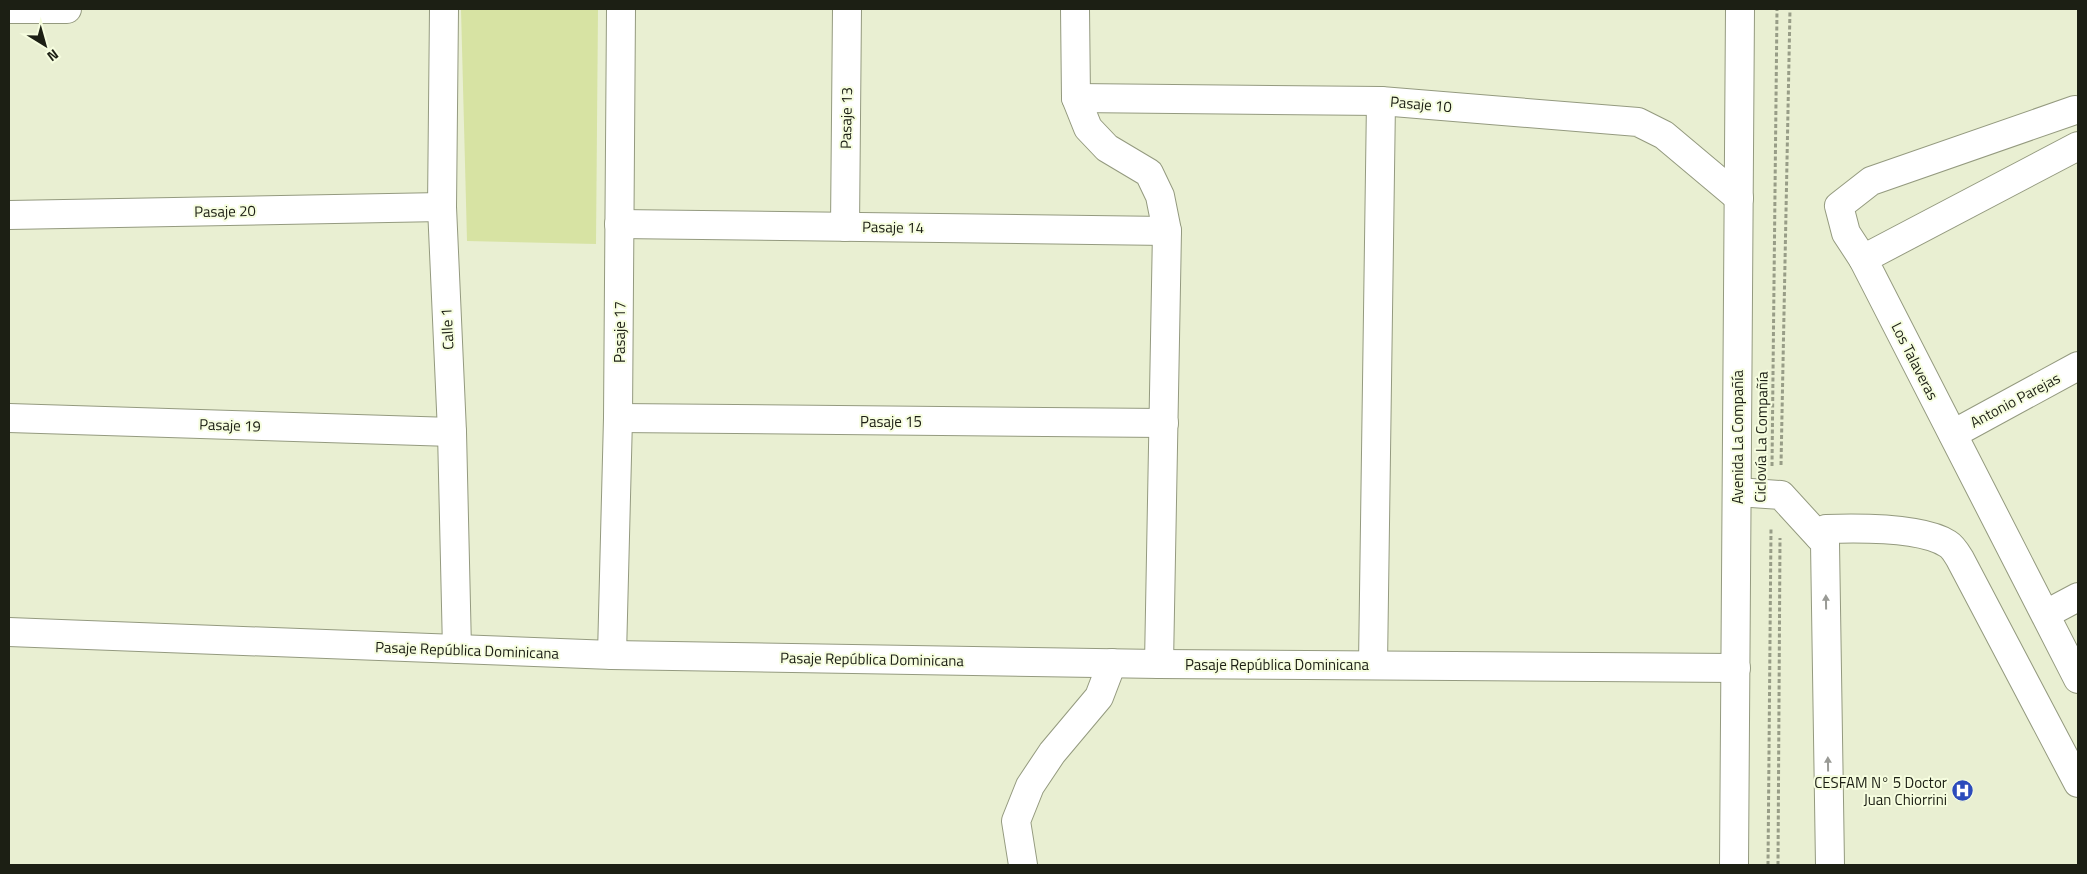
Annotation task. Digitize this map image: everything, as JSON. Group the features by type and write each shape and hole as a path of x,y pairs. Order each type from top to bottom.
{"street":[{"path":"9,9 68,9"},
{"name":"Calle 1","path":"444,9 442,207 452,432 457,650"},
{"name":"Pasaje 17","path":"612,655 618,418 621,9"},
{"name":"Pasaje 13","path":"845,227 847,9"},
{"path":"1075,9 1076,98 1088,128 1107,148 1149,173 1160,196 1167,231 1159,664"},
{"name":"Avenida La Compañía","path":"1734,865 1740,9"},
{"name":"Pasaje 10","path":"1076,98 1381,101 1638,122 1664,135 1739,198"},
{"path":"1373,665 1381,101"},
{"name":"Los Talaveras","path":"2075,110 1871,181 1839,206 1846,233 1862,259 2078,679"},
{"path":"1862,259 2078,146"},
{"name":"Pasaje 20","path":"9,216 442,207"},
{"name":"Pasaje 14","path":"619,224 1167,231"},
{"name":"Antonio Parejas","path":"1952,434 2078,366"},
{"name":"Pasaje 19","path":"9,418 452,432"},
{"name":"Pasaje 15","path":"618,418 1164,423"},
{"path":"1737,492 1776,494 1825,543 1830,865"},
{"path":"1819,536 1826,529 1863,528 1931,536 1950,545 1960,559 2078,783"},
{"path":"2046,614 2078,597"},
{"name":"Pasaje República Dominicana","path":"9,632 612,655 1159,664 1736,668"},
{"path":"1023,865 1016,821 1030,786 1052,753 1100,697 1112,663"}],"path":[{"name":"Ciclovía La Compañía","path":"1768,865 1776,494 1777,9"},
{"path":"1778,865 1776,494 1790,9"}],"green space":[{"path":"461,9 598,9 596,244 467,241"}],"place":[{"name":"CESFAM N° 5 Doctor Juan Chiorrini","path":"1963,791"}]}
